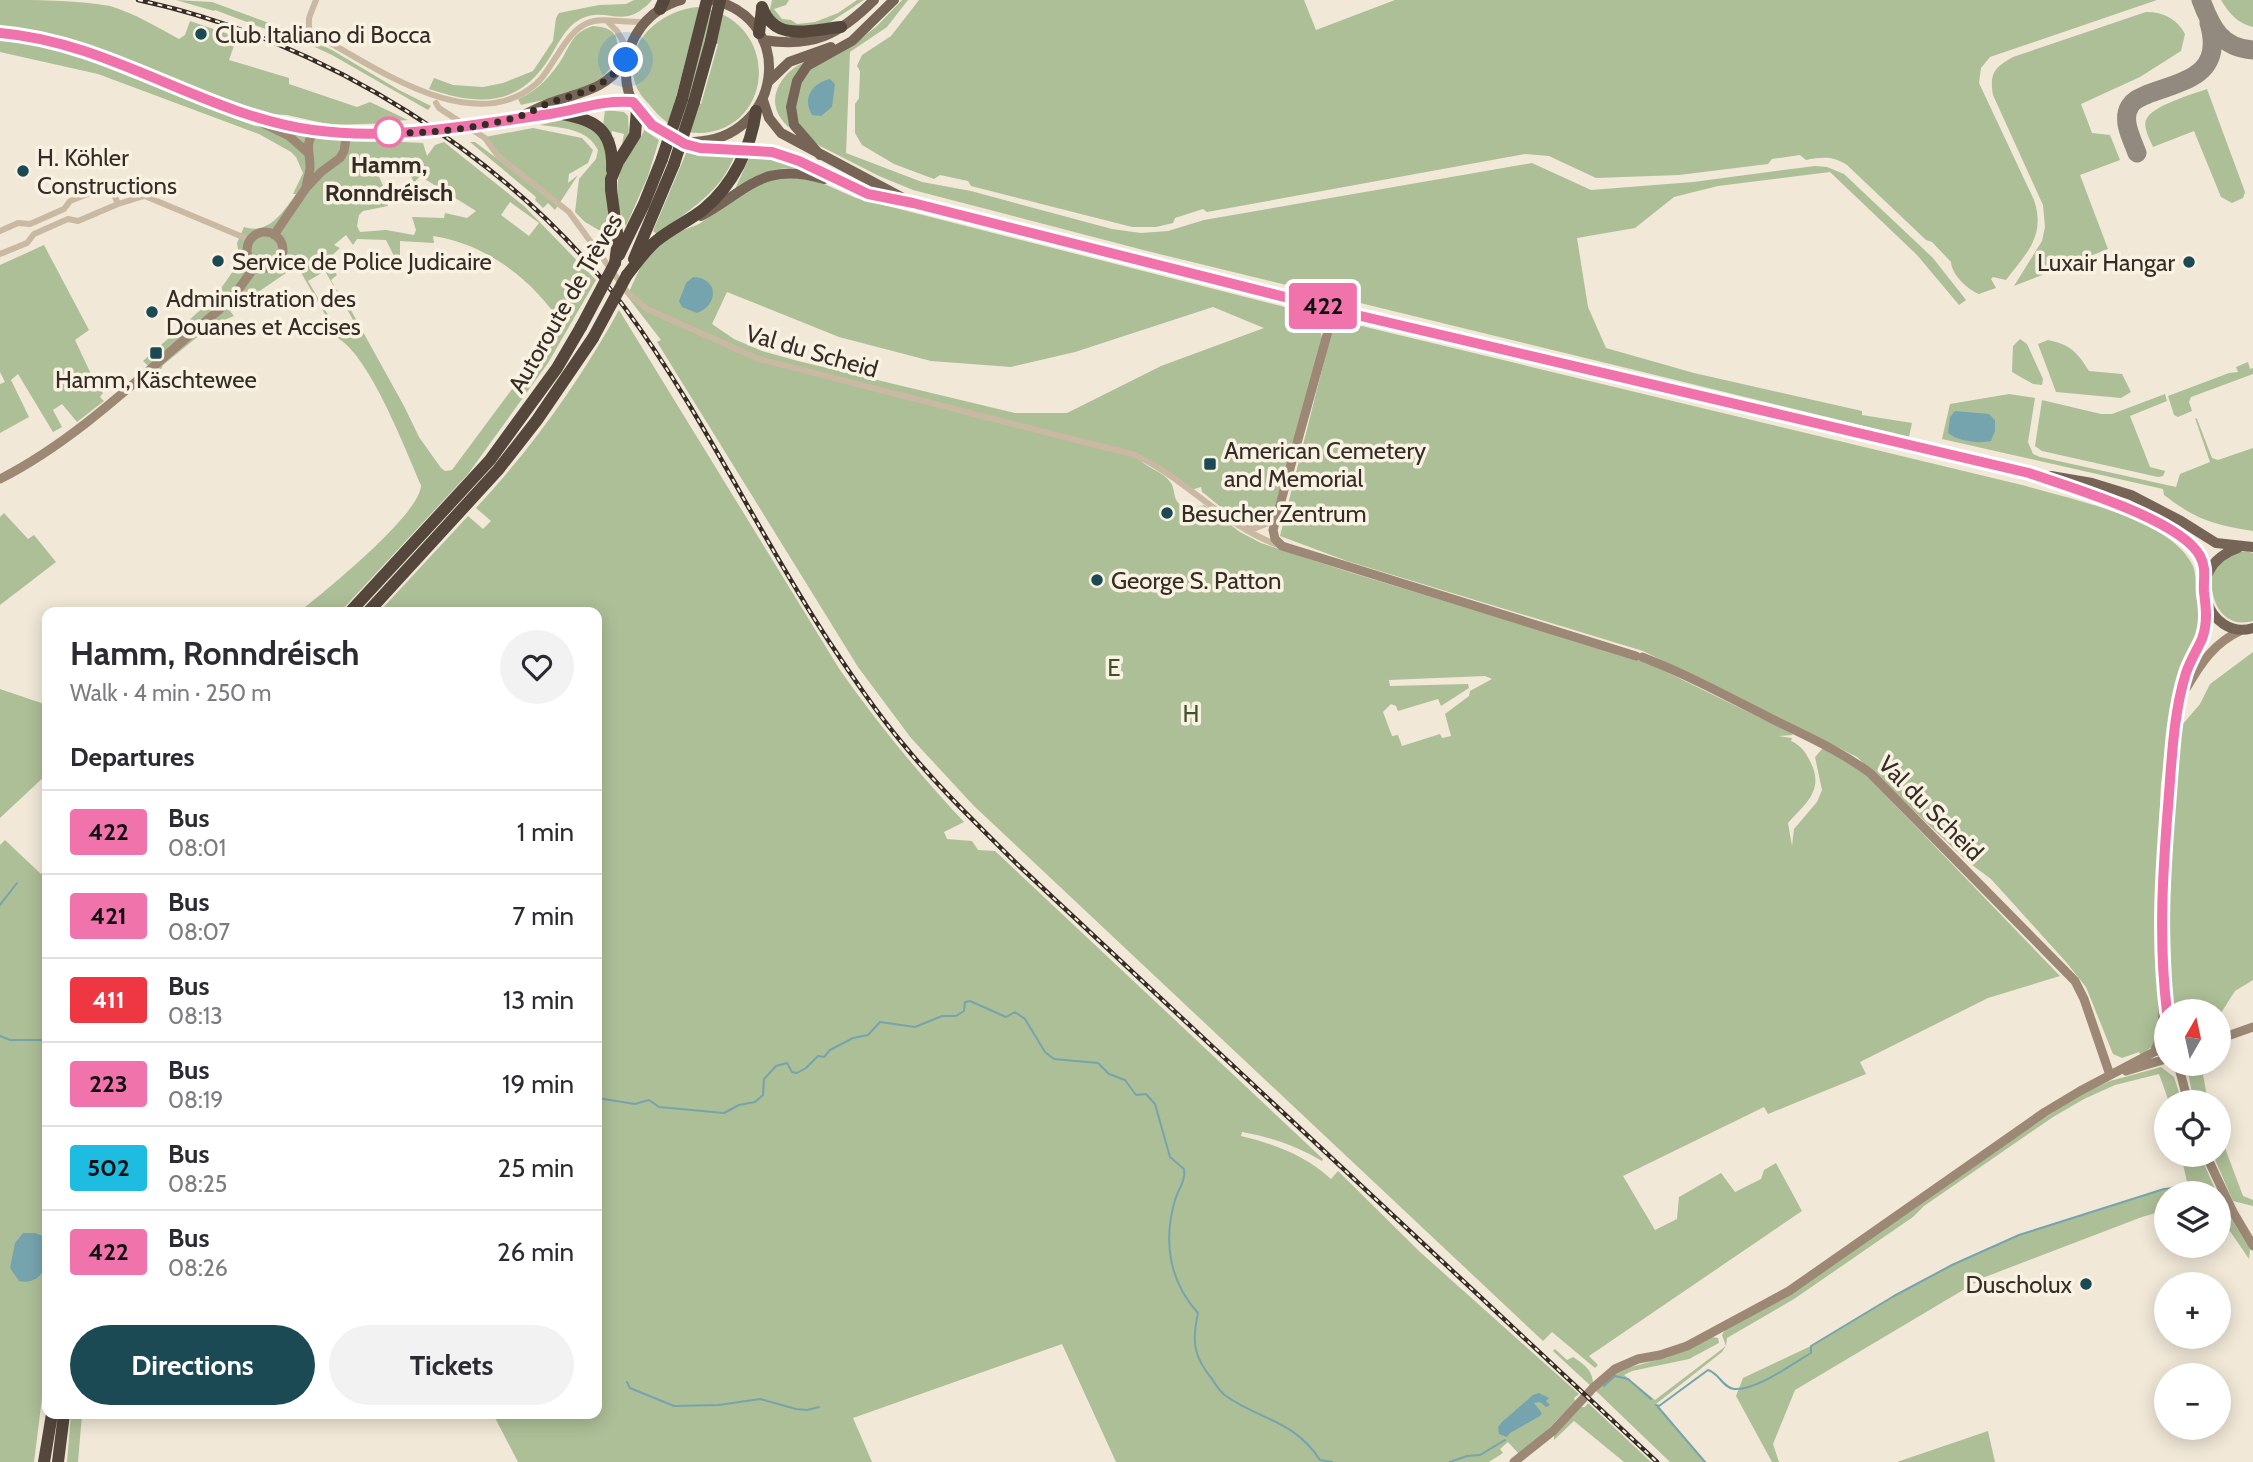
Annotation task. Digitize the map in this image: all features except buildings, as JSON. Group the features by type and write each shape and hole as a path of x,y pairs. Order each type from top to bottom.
{"highway":[{"name":"Autoroute de Trèves","path":"705,40 707,0"},
{"name":"Autoroute de Trèves","path":"373,607 498,470 537,420 593,338 627,275 668,162 720,0"},
{"path":"761,36 764,4"},
{"path":"764,4 766,18 776,29 793,32 841,27"},
{"path":"611,180 618,162 635,135 635,105"},
{"path":"627,275 654,243 721,193 736,171 746,149 760,106"},
{"path":"555,113 584,117 604,133 612,153 611,190 618,240 615,263"},
{"name":"Autoroute de Trèves","path":"355,607 490,460 557,368 668,162"},
{"path":"44,1462 51,1419"},
{"path":"58,1462 63,1419"}],"main road":[{"path":"520,117 550,103 598,87 617,72 644,22 662,4 681,0"},
{"path":"671,136 694,142 718,139 739,128 760,106 769,82 769,61 761,36 743,14 713,0"},
{"path":"761,36 799,43 824,37 874,0"},
{"path":"820,155 794,125 791,107 797,81 807,66 852,41 894,0"},
{"path":"769,82 789,62 825,50 864,29"},
{"path":"0,33 49,41 82,50 248,116 289,136 307,152"},
{"path":"627,55 626,82 635,105 652,125 671,136 700,148 772,152 799,161 868,194"},
{"path":"248,116 316,130 410,134 555,113 602,102 635,105"},
{"path":"760,106 781,133 876,186 913,203"},
{"path":"306,188 310,165 307,152 310,136 316,130"},
{"path":"274,235 306,188 340,158 347,133"},
{"path":"676,228 704,215 760,179 781,172 806,174 848,190 913,203 1348,313 2029,473 2072,479 2131,495 2181,521 2206,539 2226,546 2253,547"},
{"path":"261,233 274,235 281,243 280,260 269,267 256,265 247,254 250,240 261,233"},
{"path":"0,479 33,461 91,418 219,310 256,265"},
{"path":"1311,303 1323,318 1328,331"},
{"path":"1282,546 1275,539 1273,530 1328,331 1335,321 1348,313"},
{"path":"2029,473 2146,516 2189,544 2200,555 2206,576"},
{"name":"Val du Scheid","path":"1282,546 1639,656 1676,670 1853,760 1870,773 2076,982 2110,1075"},
{"path":"2241,546 2222,555 2211,565 2204,592 2207,602 2222,622 2248,630"},
{"path":"2166,999 2161,912 2172,752 2186,673 2203,636 2207,602"},
{"path":"2182,694 2208,654 2223,638 2248,630"},
{"path":"2163,999 2164,985"},
{"path":"2231,1033 2253,1026"},
{"path":"1514,1462 1545,1438 1615,1369 1638,1359 1687,1346 1789,1291 1978,1157 2057,1105 2154,1052"},
{"path":"2110,1075 2154,1063"},
{"path":"2212,1167 2253,1246"}],"street":[{"path":"316,0 309,18 309,29 316,35 417,90 450,101 468,103 503,100 536,84 547,72 568,36 579,25 593,20 644,22"},
{"path":"607,21 617,31 627,55"},
{"name":"Val du Scheid","path":"436,103 439,108 485,138 498,156 561,204 628,293 647,310 759,359 1135,455 1154,464 1242,528 1262,540 1282,546"},
{"path":"110,185 118,204"},
{"path":"0,231 18,223 30,224 64,209 70,201 110,185 131,188 250,240"},
{"path":"0,254 27,243 34,234 68,219 78,221 137,197 146,196"},
{"path":"64,209 68,219"},
{"path":"46,217 51,227"},
{"path":"30,224 34,234"},
{"path":"1242,528 1256,528 1276,520"}],"green space":[{"path":"0,0 69,1 110,6 137,16 179,39 185,35 190,21 237,37 229,60 289,78 289,84 357,107 370,102 408,120 396,123 332,125 245,108 83,44 50,35 0,27"},
{"path":"176,0 212,2 296,33 332,50 431,106 428,110 332,55 289,35 287,37 215,10"},
{"path":"634,0 652,0 632,15 589,16 574,23 538,73 512,94 482,100 429,89 434,78 453,85 483,87 503,83 533,71 553,41 559,13 599,5 626,4"},
{"path":"772,0 789,0 786,5 774,9 782,19 797,24 815,22 838,13 857,0 864,0 829,23 784,28 769,14"},
{"path":"902,0 908,0 887,27 850,52 846,153 922,182 971,191 1112,229 1141,233 1168,231 1204,220 1532,163 1591,190 1693,182 1815,166 1827,167 1844,174 1933,258 1966,300 1959,305 1917,255 1830,172 1718,186 1674,197 1635,228 1577,238 1588,307 1606,348 1694,373 1862,411 1862,415 1912,423 1909,437 1147,251 913,190 820,146 801,130 794,115 800,81 809,69 854,44 877,26"},
{"path":"919,0 1304,0 1316,30 1395,0 2157,0 1990,57 1981,68 1979,83 2034,200 2038,224 2027,252 2006,280 1993,277 1991,279 1996,288 1979,294 1961,281 1951,262 1932,242 1926,240 1847,165 1827,158 1806,160 1800,155 1772,159 1768,164 1679,175 1596,178 1549,156 1525,154 1207,212 1203,209 1175,218 1173,223 1156,227 1132,227 971,186 968,181 940,175 934,179 894,164 862,145 855,133 855,104 859,98 860,71 857,66 862,55 891,36"},
{"path":"2221,0 2253,0 2253,27 2234,17"},
{"path":"697,7 725,15 744,31 755,51 759,73 755,95 744,114 725,127 700,133 680,130 658,114 637,88 633,58 638,45 656,23 682,10","holes":["692,36 687,100 676,97","707,40 718,44 701,104 690,101"]},
{"path":"2146,12 2159,13 2178,24 2185,34 2181,51 2140,77 2081,104 2092,133 2110,135 2120,160 2080,175 2108,249 2014,286 2042,241 2045,227 2043,205 1993,95 1993,76 2002,64 2013,57"},
{"path":"593,26 609,30 616,38 615,58 608,71 583,88 521,105 518,99 544,82 559,64 574,38"},
{"path":"0,39 80,57 249,124 283,133 343,140 423,143 427,156 435,145 444,142 524,206 596,280 548,363 468,474 345,607 305,607 389,533 417,498 421,485 375,384 351,350 339,339 299,269 292,269 230,311 234,316 212,325 163,365 158,375 143,361 215,297 240,261 237,243 244,227 253,229 268,225 286,208 296,194 293,194 303,173 296,157 259,134 98,74 0,52","holes":["403,157 414,183 420,176 476,211 467,218 445,213 444,218 412,217 416,230 414,235 386,230 360,232 357,226 359,215 363,211 388,206 385,199 387,195 374,165 389,158 391,162","510,202 539,223 529,236 501,215","346,235 353,245 357,239 386,240 395,258 400,255 400,241 434,243 433,236 471,247 489,255 522,278 561,323 452,470 445,471 441,468 419,437 342,294 339,294 331,280 337,275 335,272 330,274 327,270 327,260 340,248 334,245","325,271 356,325 340,335 308,281"]},
{"path":"803,63 793,81 791,125 788,127 777,111 776,94 786,75"},
{"path":"2207,89 2245,192 2243,198 2232,203 2221,197 2194,131 2153,147 2146,130 2146,120 2156,110"},
{"path":"605,110 624,112 628,116 629,135 622,144 624,134 612,131 611,137 615,138 613,141 603,126"},
{"path":"567,119 593,127 607,145 613,232 609,236 585,222 575,212 579,179 596,159 598,150 581,133 540,125"},
{"path":"533,128 582,138 593,150 588,163 569,174 568,183 578,175 555,210 548,203 543,208 535,200 536,197 470,142 475,142 508,167 485,137"},
{"path":"644,130 659,140 648,176 626,226 618,200 619,175"},
{"path":"687,151 735,154 729,168 712,190 658,235 653,231"},
{"path":"751,154 784,161 806,170 777,169 735,189"},
{"path":"778,177 815,180 856,198 1293,309 1319,323 1322,338 1293,449 1272,515 1264,522 1246,522 1218,505 1202,492 1201,487 1191,490 1136,456 1171,483 1180,504 1191,508 1204,505 1240,532 1261,543 1648,663 1791,733 1793,735 1778,736 1792,738 1791,741 1802,749 1810,761 1815,780 1807,802 1788,823 1792,846 1794,829 1817,802 1822,790 1815,757 1823,748 1852,763 2060,976 1988,998 1860,1062 1866,1074 1768,1114 1764,1107 1623,1176 1655,1230 1677,1219 1679,1197 1721,1173 1735,1192 1761,1179 1764,1170 1776,1163 1802,1211 1589,1356 1598,1365 1595,1368 1552,1332 1543,1341 974,806 911,738 858,667 657,342 661,340 627,296 642,264 658,245 671,235 699,224 754,186","holes":["727,292 839,337 931,361 1011,367 1075,352 1213,307 1264,328 1161,366 1067,413 1015,413 762,351 734,339 712,324","1485,676 1492,679 1470,691 1469,696 1445,714 1451,736 1442,738 1440,734 1402,746 1398,735 1392,736 1383,712 1391,704 1396,706 1398,711 1438,699 1441,706 1469,688 1468,684 1390,686 1389,680"]},
{"path":"44,245 89,330 75,340 103,393 100,397 104,401 77,422 62,404 53,410 62,427 53,432 18,374 11,380 29,417 0,433 0,384 5,382 0,372 0,265"},
{"path":"619,310 840,670 899,748 964,822 944,832 947,839 972,841 978,850 995,851 1323,1159 1322,1161 1263,1137 1242,1132 1241,1136 1289,1151 1311,1163 1331,1179 1338,1171 1420,1252 1579,1394 1540,1438 1519,1454 1508,1442 1500,1449 1503,1453 1489,1462 1116,1462 1062,1344 853,1418 872,1462 518,1462 496,1419 602,1419 602,607 384,607 468,516 483,529 491,521 476,508 554,414"},
{"path":"1349,323 2026,486 2118,513 2163,534 2180,548 2195,571 2201,627 2175,692 2161,783 2155,912 2159,999 2154,999 2154,1045 2141,1055 2139,1052 2122,1058 2113,1054 2086,987 2066,962 1991,879 1968,862 1857,757 1643,651 1347,561 1280,536 1331,334 1338,326"},
{"path":"2020,339 2027,344 2043,379 2042,385 2033,384 2012,372 2013,346"},
{"path":"2048,340 2073,350 2089,371 2122,374 2131,392 2121,398 2056,392 2038,344"},
{"path":"2248,362 2250,369 2253,368 2253,374 2191,397 2189,402 2192,411 2178,417 2174,415 2168,396 2238,372 2236,367"},
{"path":"2009,394 2035,398 2028,442 2033,454 2040,457 2176,487 2180,474 2210,462 2195,418 2212,458 2218,460 2253,448 2253,531 2216,523 2185,510 2164,495 2163,489 1942,439 1950,404"},
{"path":"2165,394 2167,401 2130,416 2150,467 2165,471 2163,476 2042,451 2035,446 2042,400 2101,414 2112,414"},
{"path":"4,513 28,539 34,535 56,562 0,605 0,517"},
{"path":"2236,552 2253,553 2253,621 2242,622 2232,620 2218,608 2212,589 2212,578 2213,568"},
{"path":"2253,652 2253,980 2235,991 2230,999 2173,999 2169,912 2182,725 2200,704 2210,684"},
{"path":"0,689 42,703 42,779 0,818"},
{"path":"5,840 42,873 42,1398 34,1462 0,1462 0,845"},
{"path":"2154,1069 2154,1075 2115,1085 2053,1117 1794,1299 1727,1338 1726,1346 1722,1335 1725,1330 2079,1095 2110,1081"},
{"path":"2160,1076 2173,1076 2178,1090 2165,1090"},
{"path":"2189,1076 2203,1076 2206,1090 2191,1090"},
{"path":"2231,1164 2243,1196 2253,1200 2253,1206 2233,1201 2231,1181 2224,1181 2218,1167 2231,1167"},
{"path":"2184,1167 2205,1167 2212,1181 2187,1181"},
{"path":"2154,1192 2154,1214 1985,1277 1795,1390 1773,1444 1779,1462 1772,1462 1736,1396 1743,1378 1811,1346 1952,1265 2019,1235"},
{"path":"2231,1218 2250,1250 2249,1259 2231,1233"},
{"path":"1712,1337 1718,1338 1719,1343 1689,1359 1624,1375 1655,1400 1726,1346 1656,1404 1705,1462 1670,1462 1596,1391 1620,1370 1668,1357"},
{"path":"1555,1349 1567,1360 1573,1357 1586,1367 1591,1374 1593,1388 1553,1351"},
{"path":"1588,1403 1651,1462 1624,1462 1574,1421 1554,1440 1554,1434"},
{"path":"71,1419 82,1419 78,1462 67,1462"},
{"path":"1988,1431 1995,1462 1897,1462"}],"water":[{"path":"830,79 835,84 832,107 821,116 812,115 808,103 810,92 818,84"},
{"path":"693,277 708,282 713,293 709,305 697,313 682,307 679,301 686,283"},
{"path":"1955,411 1989,414 1995,420 1991,441 1968,441 1948,433 1950,417"},
{"path":"23,1233 42,1236 42,1272 35,1279 28,1282 19,1281 10,1268 15,1243"},
{"path":"1539,1393 1549,1398 1546,1401 1550,1405 1546,1407 1540,1402 1534,1403 1542,1413 1540,1416 1507,1437 1499,1434 1498,1427 1502,1422 1533,1395"}],"waterway":[{"path":"0,905 17,883"},
{"path":"602,1099 635,1104 649,1100 659,1107 724,1113 739,1105 755,1102 763,1095 764,1079 776,1066 787,1063 792,1072 797,1073 818,1056 824,1057 830,1050 853,1038 868,1035 880,1022 915,1027 942,1016 956,1016 964,1011 965,1002 970,1001 1006,1017 1015,1012 1025,1019 1045,1052 1054,1059 1098,1063 1109,1074 1125,1080 1136,1095 1146,1094 1155,1104 1170,1157 1184,1169 1183,1181 1171,1215 1169,1245 1180,1288 1198,1313 1195,1340 1201,1363 1224,1394 1299,1436 1320,1460 1332,1462"},
{"path":"0,1036 10,1040 42,1040"},
{"path":"1656,1405 1659,1406 1708,1370 1726,1386 1734,1389 1753,1386 1811,1353 1811,1346 1952,1265 2019,1235 2154,1192"},
{"path":"1604,1386 1615,1376 1628,1379 1651,1399"},
{"path":"627,1382 630,1388 674,1406 719,1405 760,1399 796,1409 819,1407"},
{"path":"1658,1407 1705,1462"},
{"path":"1450,1462 1480,1455 1505,1440"}],"taxiway":[{"path":"2201,0 2213,27 2225,40 2253,50"},
{"path":"2137,153 2127,123 2130,106 2141,97 2188,79 2207,64 2212,40 2209,23"}],"railway":[{"path":"138,0 207,18 276,43 343,75 408,112 470,154 527,202 579,253 625,308 679,389 828,640 883,719 930,775 1017,864 1657,1462"}],"bus line":[{"name":"422","path":"0,33 49,41 82,50 248,116 316,130 410,134 550,114 602,102 633,102 652,125 685,144 700,148 772,152 799,161 868,194 1348,313 2029,473 2146,516 2177,535 2200,555 2206,576 2204,592 2207,602 2203,636 2186,673 2172,752 2161,912 2166,999"}],"place":[{"name":"Club Italiano di Bocca","path":"201,34"},
{"name":"Hamm, Ronndréisch","path":"389,132"},
{"name":"H. Köhler Constructions","path":"23,171"},
{"name":"Service de Police Judicaire","path":"218,261"},
{"name":"Luxair Hangar","path":"2189,262"},
{"name":"Administration des Douanes et Accises","path":"152,312"},
{"name":"Hamm, Käschtewee","path":"156,353"},
{"name":"American Cemetery and Memorial","path":"1210,464"},
{"name":"Besucher Zentrum","path":"1167,513"},
{"name":"George S. Patton","path":"1097,580"},
{"name":"Duscholux","path":"2086,1284"}],"route":[{"path":"389,132 410,134 520,117 550,103 598,87 617,72 626,60"}],"park label":[{"name":"E","path":"1114,667"},
{"name":"H","path":"1191,713"}]}
